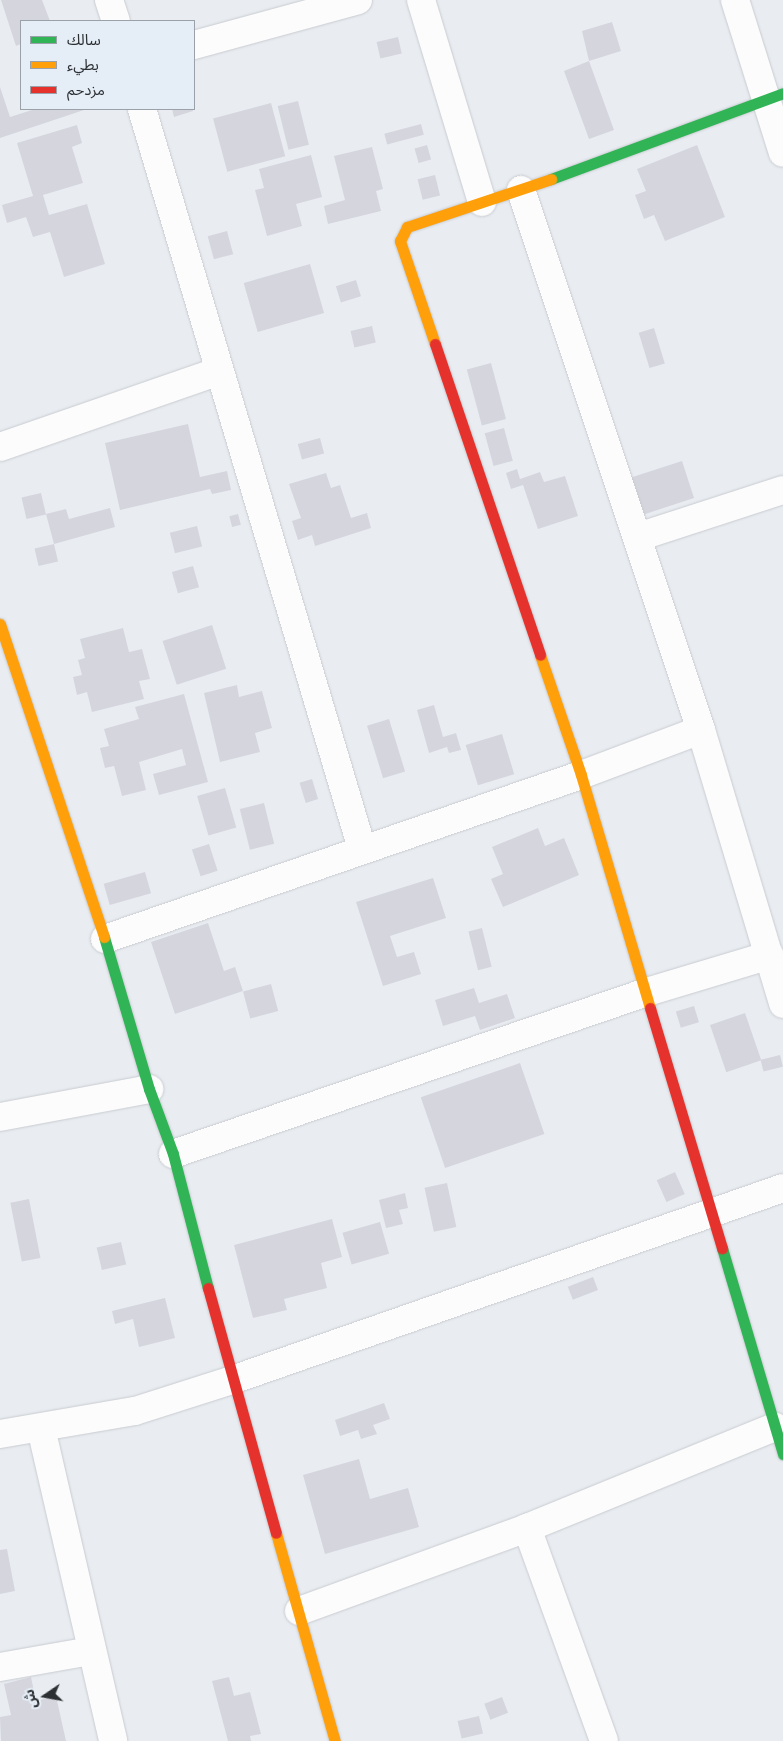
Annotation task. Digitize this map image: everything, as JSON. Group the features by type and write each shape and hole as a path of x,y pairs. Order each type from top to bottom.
{"street":[{"path":"109,0 116,20"},
{"path":"195,44 358,0"},
{"path":"421,0 482,202"},
{"path":"735,0 774,98 783,153"},
{"path":"774,98 521,190 407,227 400,241 581,775 783,1454"},
{"path":"142,110 362,849"},
{"path":"521,190 701,730 770,955 783,1004"},
{"path":"0,447 219,371"},
{"path":"638,537 783,490"},
{"path":"0,624 105,939 148,1089 173,1154 232,1380 299,1611 334,1741"},
{"path":"105,939 581,775 701,730"},
{"path":"173,1154 647,992 770,955"},
{"path":"0,1116 148,1089"},
{"path":"0,1434 135,1411 232,1380 711,1211 783,1188"},
{"path":"299,1611 527,1528 776,1427"},
{"path":"41,1428 113,1741"},
{"path":"527,1528 604,1741"},
{"path":"0,1667 91,1651"}],"building":[{"path":"1,0 42,0 50,20 20,20 20,44 16,46"},
{"path":"612,22 621,51 589,61 582,31"},
{"path":"398,37 402,54 380,59 377,42"},
{"path":"589,61 614,130 589,139 564,71"},
{"path":"0,87 10,117 32,110 84,110 0,138"},
{"path":"298,101 309,145 289,150 278,106"},
{"path":"271,103 285,156 227,172 213,119"},
{"path":"172,110 193,110 193,111 174,117"},
{"path":"421,124 424,135 387,144 384,134"},
{"path":"77,125 82,143 72,147 83,183 43,195 49,215 87,204 105,264 64,277 50,232 33,237 26,217 7,223 2,205 33,196 17,143"},
{"path":"427,145 431,159 419,163 415,149"},
{"path":"697,145 725,217 665,241 654,215 644,219 635,195 646,191 637,169"},
{"path":"372,147 383,189 376,191 381,211 328,224 324,206 345,200 334,156"},
{"path":"311,155 322,197 296,204 302,226 267,236 255,190 264,188 259,169"},
{"path":"435,175 440,195 423,200 418,179"},
{"path":"227,231 233,254 214,259 208,236"},
{"path":"310,264 324,313 258,332 244,283"},
{"path":"356,280 361,296 341,302 336,286"},
{"path":"372,326 376,343 354,348 351,331"},
{"path":"654,328 665,363 650,368 639,333"},
{"path":"491,363 506,419 482,425 467,369"},
{"path":"188,424 200,477 227,471 231,490 212,494 210,489 120,510 105,443"},
{"path":"504,428 513,461 493,466 485,433"},
{"path":"320,438 324,453 302,459 298,444"},
{"path":"682,461 694,498 641,515 629,478"},
{"path":"517,469 520,479 540,472 544,482 565,476 578,516 538,529 523,485 511,489 506,473"},
{"path":"326,473 331,488 340,485 351,518 367,513 371,528 315,546 312,535 298,540 292,521 301,518 289,484"},
{"path":"41,493 46,514 26,519 22,497"},
{"path":"110,508 115,527 54,544 46,514 66,509 69,519"},
{"path":"238,514 241,525 232,527 229,516"},
{"path":"197,526 202,546 175,553 170,533"},
{"path":"54,544 58,562 39,566 35,548"},
{"path":"193,566 199,587 178,593 172,572"},
{"path":"212,625 226,669 177,685 163,641"},
{"path":"123,628 129,652 142,649 150,679 139,681 144,699 92,712 87,692 77,695 73,677 82,675 78,660 85,658 80,639"},
{"path":"237,685 239,697 262,691 272,728 255,733 260,752 220,762 204,693"},
{"path":"184,694 208,782 159,795 153,774 186,765 182,749 139,762 146,790 122,796 114,766 105,768 100,748 109,746 104,729 139,719 135,707"},
{"path":"434,705 443,737 456,733 461,750 449,753 447,747 429,753 417,710"},
{"path":"389,719 405,772 383,778 367,726"},
{"path":"502,734 514,774 478,785 466,745"},
{"path":"312,779 318,799 306,803 300,783"},
{"path":"225,788 236,827 208,835 197,796"},
{"path":"264,803 274,844 250,850 240,809"},
{"path":"538,828 545,846 564,838 579,875 503,907 491,879 503,874 492,847"},
{"path":"209,844 218,871 201,876 192,850"},
{"path":"145,872 151,893 110,905 104,884"},
{"path":"433,878 446,918 390,936 397,957 414,952 421,974 383,986 356,902"},
{"path":"208,923 224,971 235,967 243,991 175,1014 151,942"},
{"path":"482,928 492,967 478,970 468,931"},
{"path":"271,984 278,1011 250,1019 243,992"},
{"path":"474,988 479,1003 507,994 515,1018 480,1030 475,1016 443,1026 435,1000"},
{"path":"694,1006 699,1022 681,1028 676,1012"},
{"path":"745,1013 761,1060 726,1072 710,1025"},
{"path":"780,1055 783,1067 763,1071 761,1060"},
{"path":"520,1063 544,1134 445,1168 421,1097"},
{"path":"675,1172 685,1194 666,1202 657,1180"},
{"path":"447,1183 456,1227 434,1232 425,1188"},
{"path":"405,1193 408,1208 399,1210 403,1224 386,1228 379,1200"},
{"path":"29,1199 40,1258 22,1262 10,1203"},
{"path":"332,1219 342,1257 321,1263 327,1288 284,1299 287,1310 253,1318 234,1245"},
{"path":"380,1222 389,1254 352,1264 343,1233"},
{"path":"121,1242 126,1264 102,1270 97,1248"},
{"path":"593,1277 598,1290 573,1300 568,1287"},
{"path":"165,1298 175,1338 139,1347 133,1319 115,1324 112,1311"},
{"path":"384,1403 390,1419 373,1425 377,1434 361,1439 358,1430 340,1436 335,1420"},
{"path":"359,1459 370,1499 408,1488 419,1527 325,1554 303,1475"},
{"path":"7,1549 15,1591 0,1594 0,1550"},
{"path":"31,1677 36,1701 56,1696 66,1741 1,1741 0,1717 11,1715 4,1684"},
{"path":"229,1677 234,1696 250,1692 261,1734 250,1736 251,1741 228,1741 212,1681"},
{"path":"502,1697 508,1713 490,1720 484,1704"},
{"path":"479,1716 483,1734 462,1738 458,1721"}],"traffic: fast":[{"path":"551,179 783,93"},
{"path":"104,937 149,1089 173,1154 208,1288"},
{"path":"722,1248 783,1454"}],"traffic: slow":[{"path":"435,344 400,241 407,227 551,179"},
{"path":"0,624 104,937"},
{"path":"540,655 581,775 650,1008"},
{"path":"276,1533 335,1741"}],"traffic: jam":[{"path":"435,344 540,655"},
{"path":"650,1008 722,1248"},
{"path":"208,1288 276,1533"}]}
